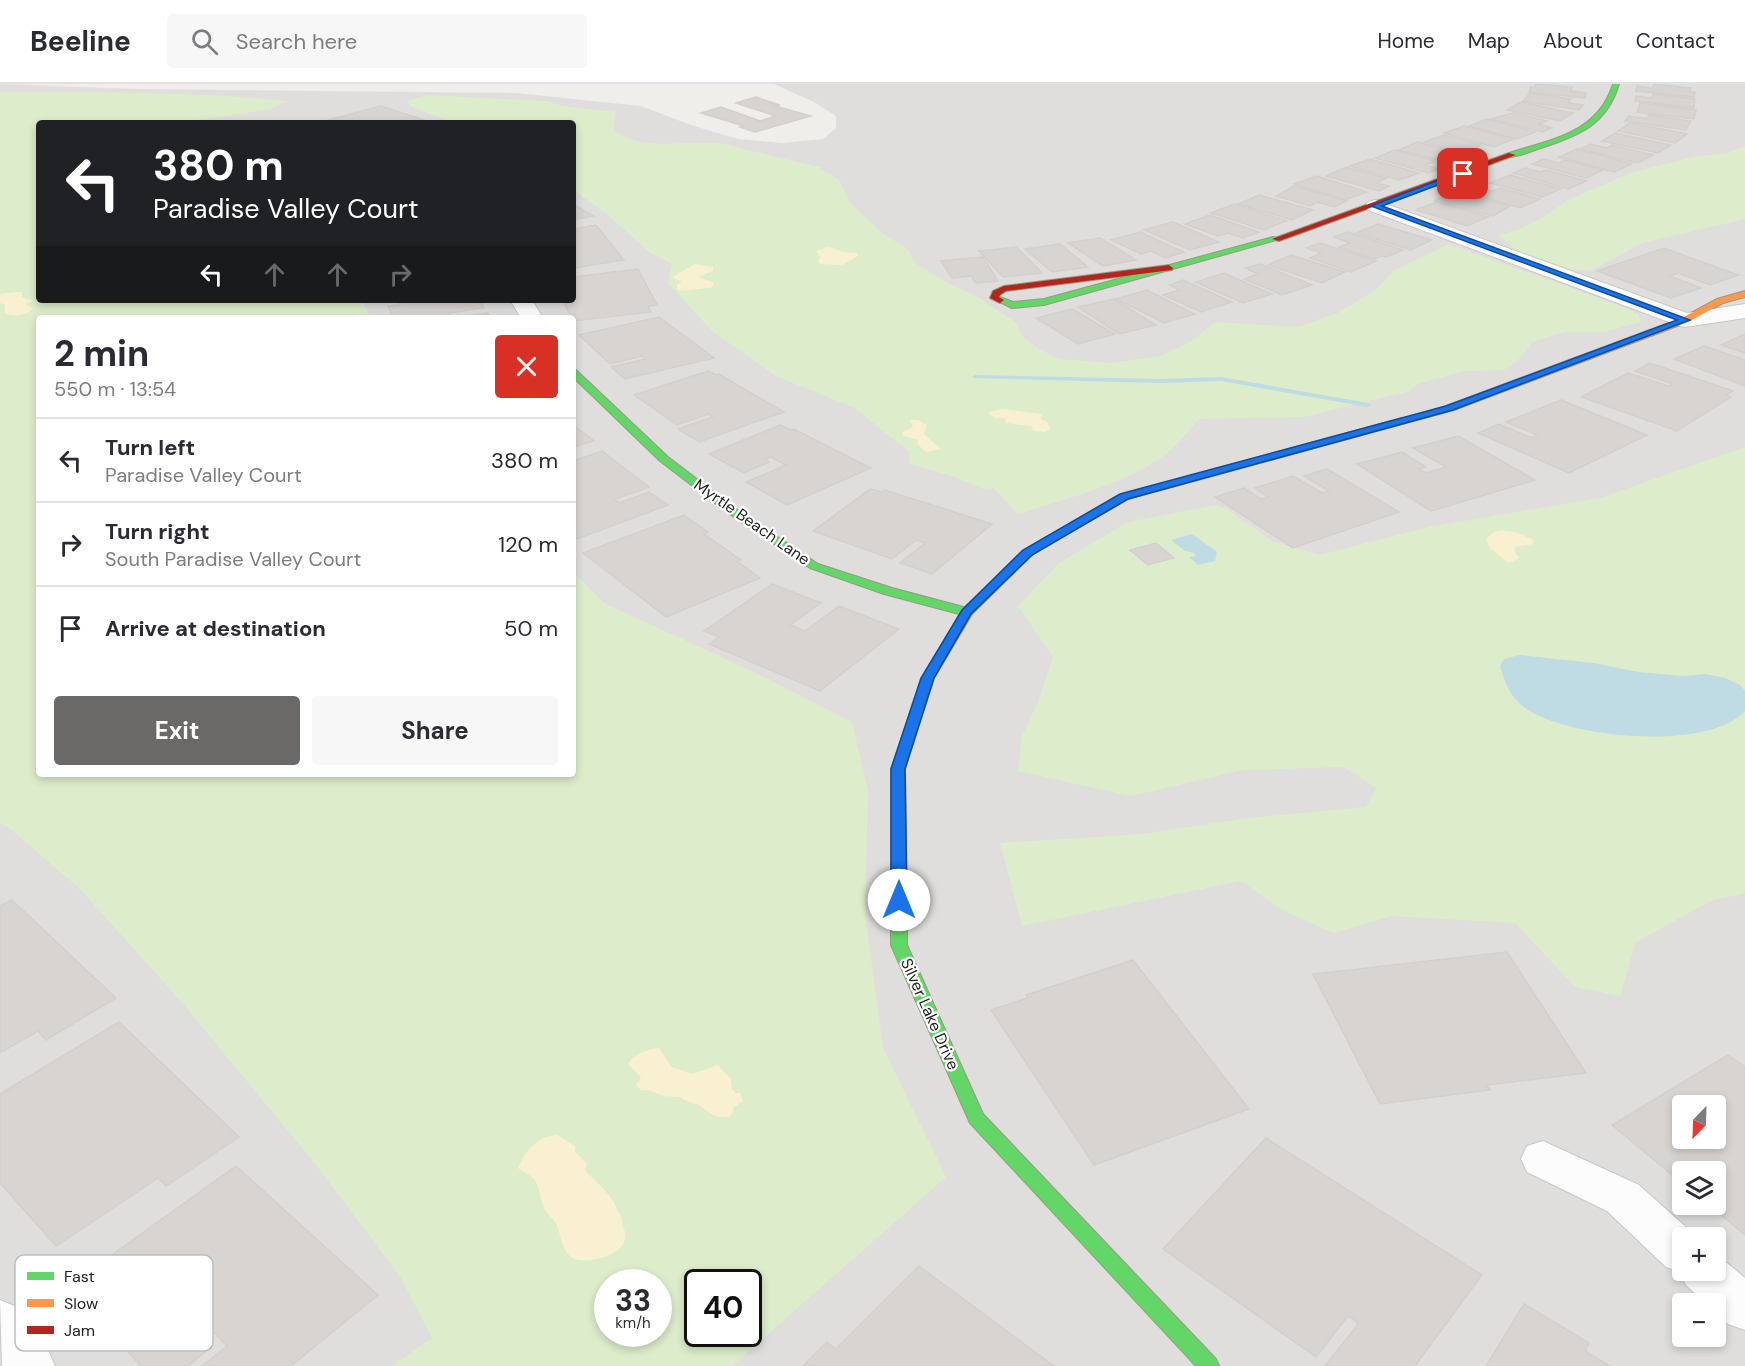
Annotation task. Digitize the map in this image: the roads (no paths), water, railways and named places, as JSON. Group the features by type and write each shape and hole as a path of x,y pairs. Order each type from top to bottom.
{"street":[{"path":"1169,268 1004,289 996,293 994,298 1012,305 1027,306 1289,236 1575,132 1594,122 1610,103 1610,88"},
{"path":"1375,206 1685,320"},
{"name":"Silver Lake Drive","path":"1209,1366 976,1118 899,945 898,769 928,678 966,612 1028,552 1124,497 1450,408 1685,320 1720,301 1745,294"},
{"name":"Silver Lake Drive","path":"1685,320 1745,311"},
{"name":"Myrtle Beach Lane","path":"576,375 664,459 732,511 814,566 888,591 966,612"},
{"path":"1543,1159 1623,1198 1672,1242"},
{"path":"1715,1281 1745,1309"},
{"path":"0,1322 15,1344"},
{"path":"20,1351 30,1366"}],"water":[{"path":"1192,534 1217,552 1215,561 1198,565 1189,557 1196,556 1194,553 1185,551 1171,540"},
{"path":"1519,655 1593,663 1638,672 1683,676 1705,674 1725,678 1740,685 1745,691 1745,711 1727,724 1701,732 1670,736 1603,733 1572,727 1525,708 1512,694 1500,666 1504,659"}],"waterway":[{"path":"975,377 1161,381 1221,379 1368,405"}]}
